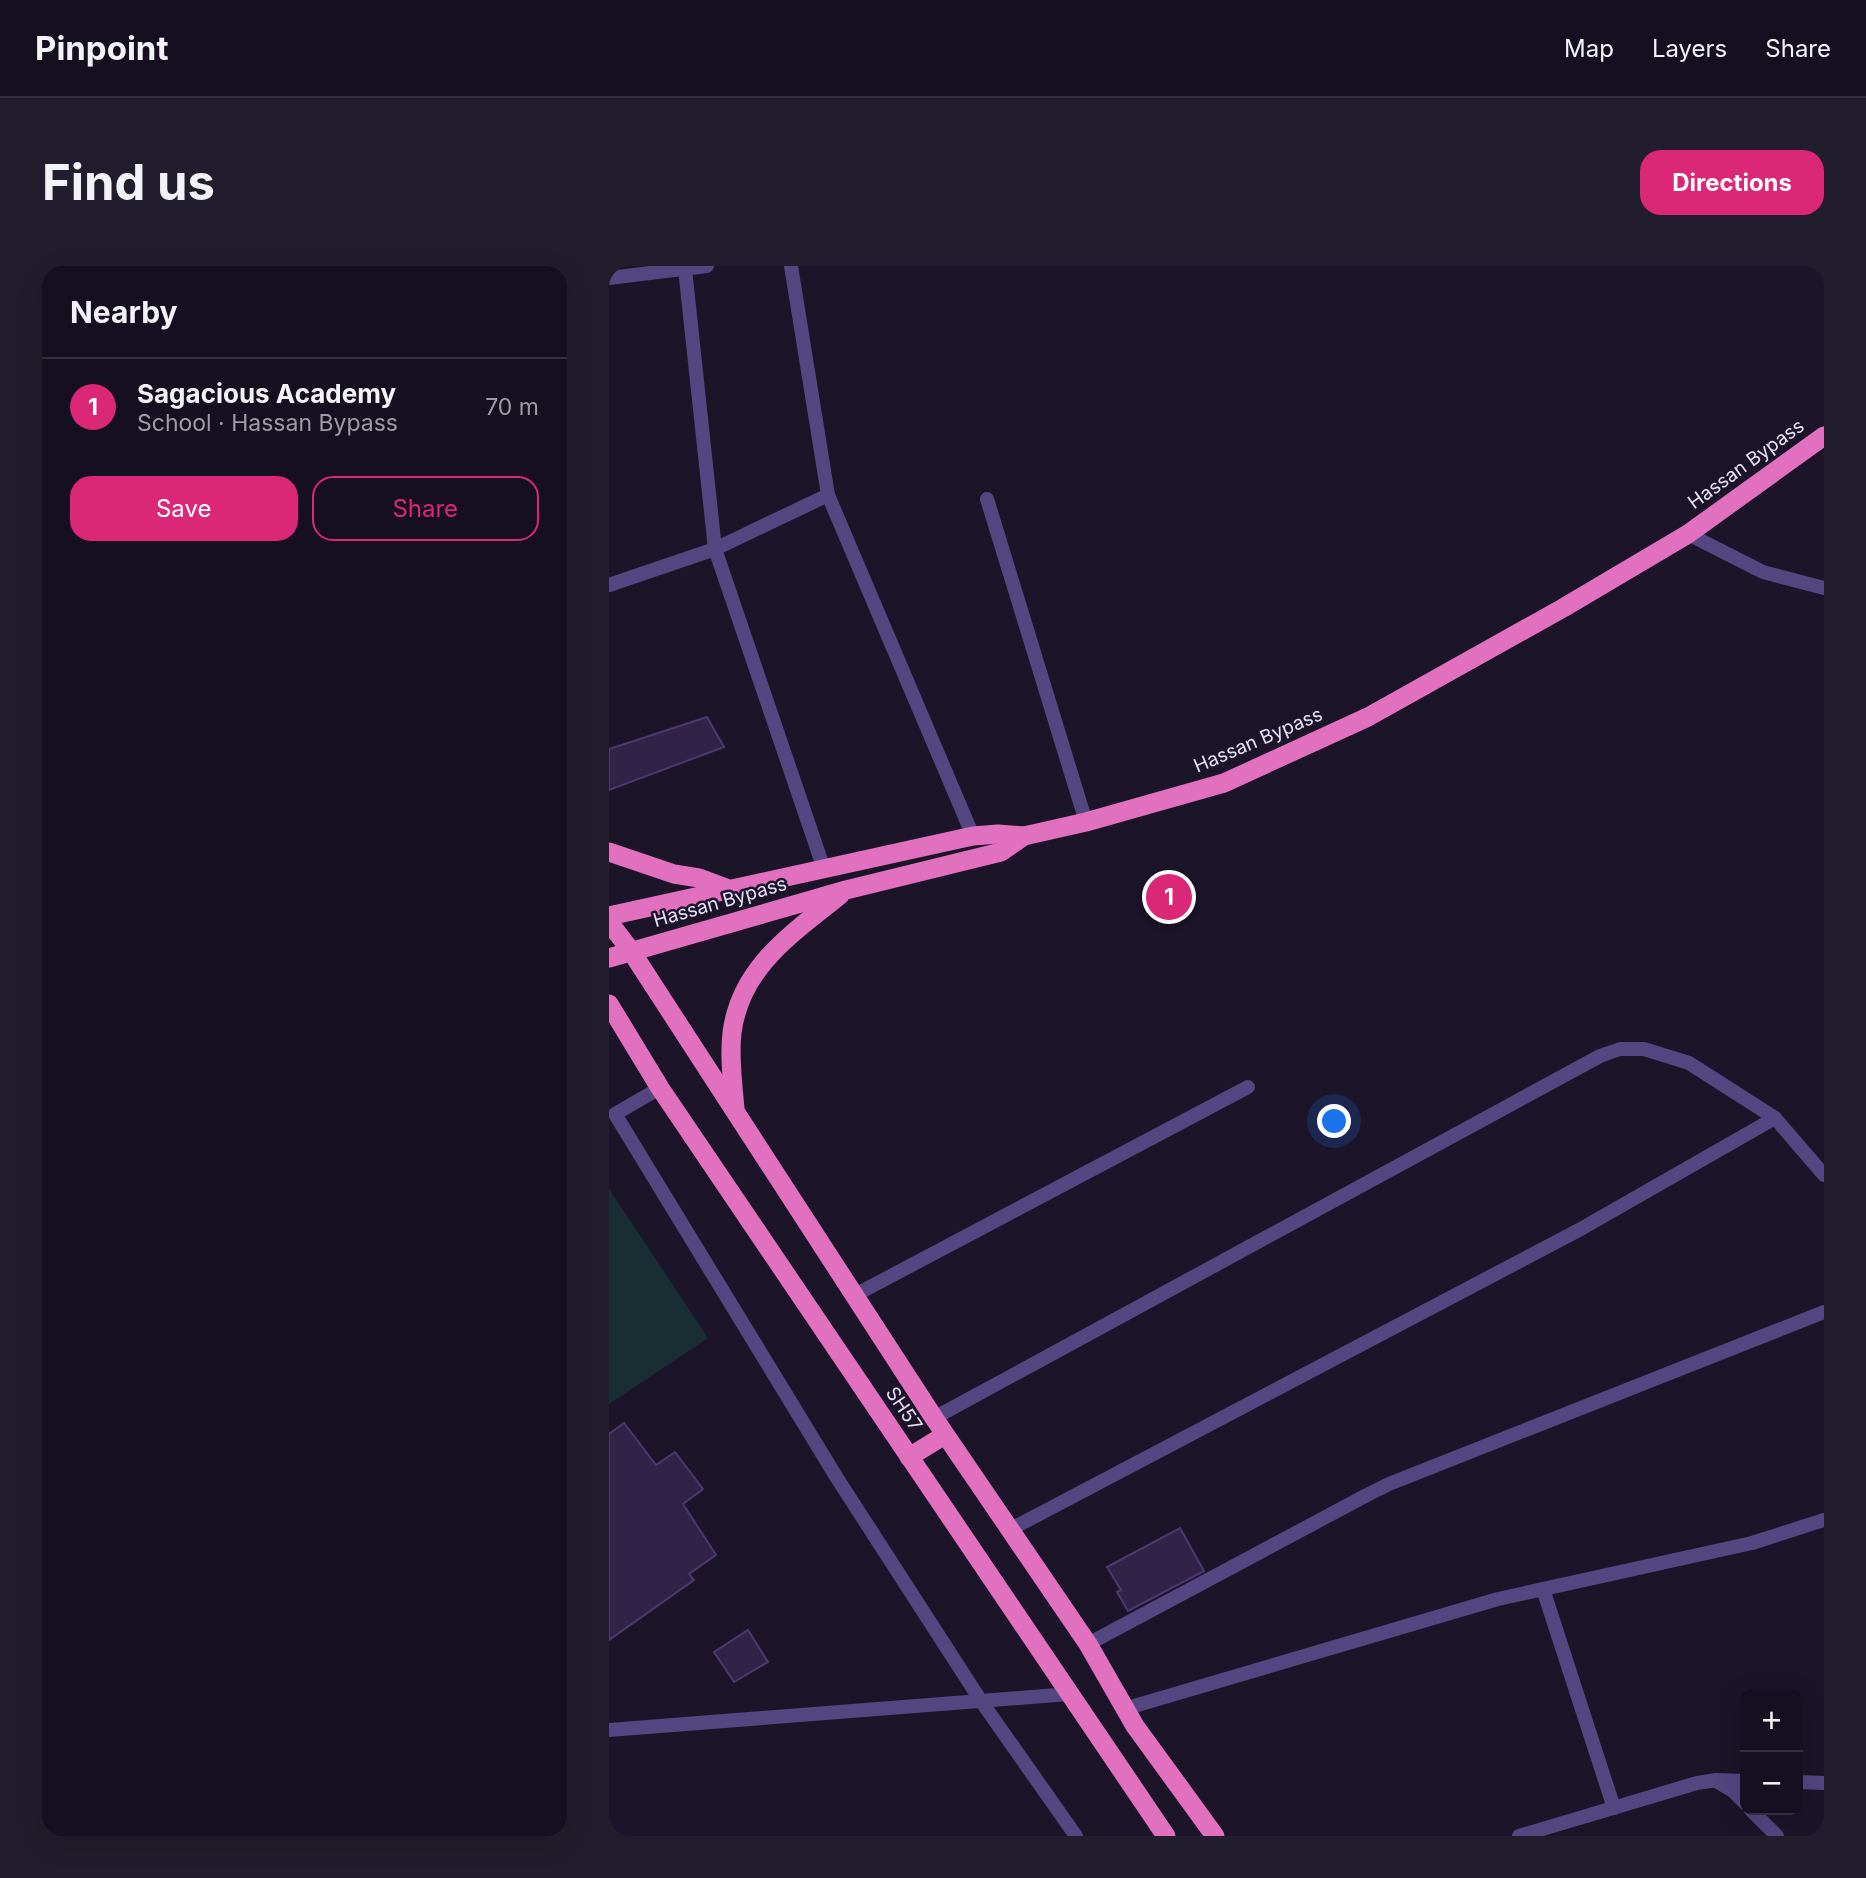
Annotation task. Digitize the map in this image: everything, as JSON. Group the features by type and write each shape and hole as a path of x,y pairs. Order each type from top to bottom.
{"highway":[{"name":"Hassan Bypass","path":"609,958 846,890 1002,852 1024,836 1086,822 1224,783 1368,717 1563,608 1688,534 1824,436"},
{"path":"609,916 973,836 1024,836"},
{"path":"609,852 731,890"},
{"path":"736,1111 731,1061 733,1032 739,1004 750,980 771,952 846,890"},
{"path":"609,922 736,1111 940,1427 1088,1644 1124,1709 1215,1836"},
{"name":"SH57","path":"609,1004 660,1088 1161,1834"},
{"path":"609,1028 633,1043"},
{"path":"909,1457 940,1427"}],"street":[{"path":"609,278 707,266"},
{"path":"791,266 828,495 973,836"},
{"path":"685,269 715,549 824,869"},
{"path":"609,585 715,549 828,495"},
{"path":"987,499 1086,822"},
{"path":"1688,534 1763,572 1824,588"},
{"path":"940,1427 1600,1056 1620,1049 1644,1049 1689,1063 1775,1118 1824,1175"},
{"path":"855,1295 1248,1087"},
{"path":"660,1088 615,1114 837,1478 981,1701 1076,1836"},
{"path":"1009,1530 1579,1230 1775,1118"},
{"path":"1088,1644 1389,1484 1824,1312"},
{"path":"1124,1709 1498,1599 1752,1543 1824,1520"},
{"path":"1543,1589 1614,1808"},
{"path":"609,1730 1069,1694"},
{"path":"1716,1780 1740,1798"},
{"path":"1519,1836 1697,1783 1740,1781"},
{"path":"1803,1782 1824,1783"},
{"path":"1756,1815 1777,1836"}],"green space":[{"path":"609,1189 708,1338 609,1404"}],"building":[{"path":"707,717 724,747 609,790 609,749"},
{"path":"624,1423 656,1465 675,1452 703,1489 683,1504 716,1555 689,1574 694,1580 609,1640 609,1434"},
{"path":"1180,1528 1204,1571 1128,1611 1117,1592 1121,1590 1107,1567"},
{"path":"748,1630 768,1662 734,1682 714,1652"}],"place":[{"name":"Sagacious Academy","path":"1169,897"}]}
